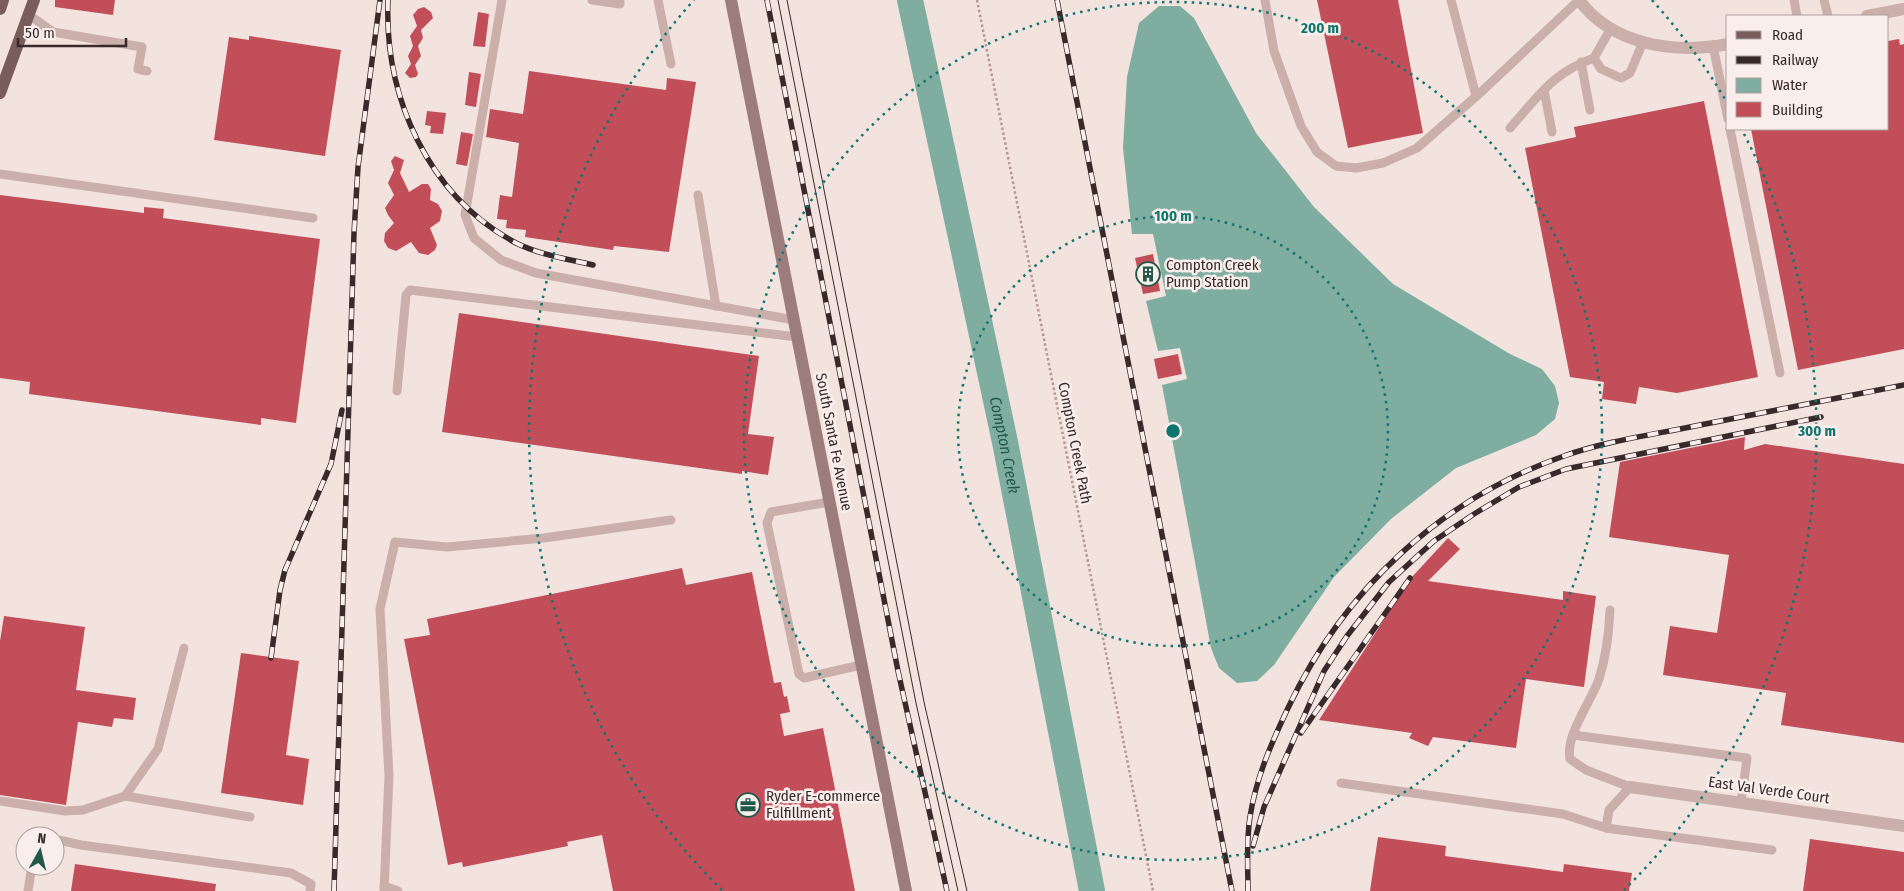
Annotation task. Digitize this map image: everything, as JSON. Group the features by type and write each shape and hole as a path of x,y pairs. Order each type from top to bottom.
{"main road":[{"path":"0,10 3,0"},
{"path":"0,93 34,0"},
{"name":"South Santa Fe Avenue","path":"731,0 906,891"}],"street":[{"path":"1579,0 1611,28 1643,42 1676,48 1726,44"},
{"path":"1872,15 1904,9"},
{"name":"East Val Verde Court","path":"1630,786 1904,826"}],"lane":[{"path":"502,0 465,215 474,238 501,260 536,273 794,320"},
{"path":"592,0 620,4 620,0"},
{"path":"658,0 671,64"},
{"path":"1265,0 1274,51 1301,126 1317,152 1336,166 1356,168 1383,163 1417,148 1579,0"},
{"path":"1451,0 1476,96"},
{"path":"1794,0 1797,15"},
{"path":"1824,0 1828,15"},
{"path":"29,15 53,32 142,47 138,69 147,71"},
{"path":"1510,128 1556,76 1581,62 1594,58 1611,28"},
{"path":"1594,58 1601,69 1620,78 1630,73 1643,42"},
{"path":"1713,46 1726,109"},
{"path":"1581,62 1590,110"},
{"path":"1544,90 1552,132"},
{"path":"1730,130 1780,373"},
{"path":"0,174 313,218"},
{"path":"698,195 716,306"},
{"path":"397,391 406,295 410,290 797,337"},
{"path":"829,502 771,512 767,523 799,674 804,678 862,665"},
{"path":"398,891 384,889 388,776 380,609 395,542 447,547 544,538 671,520"},
{"path":"1606,828 1610,810 1630,786 1576,765 1570,759 1569,753 1574,735 1599,679 1608,641 1610,610"},
{"path":"125,796 158,749 184,648"},
{"path":"1574,735 1747,758 1741,802"},
{"path":"1341,783 1563,814 1606,828 1772,850"},
{"path":"0,801 64,811 83,810 125,796 250,817"},
{"path":"65,841 291,873 311,884 310,891"},
{"path":"28,891 30,876"}],"path":[{"name":"Compton Creek Path","path":"977,0 1153,891"}],"water":[{"path":"1159,6 1180,6 1194,18 1256,133 1314,207 1393,284 1510,354 1542,369 1555,386 1559,403 1555,419 1536,435 1456,468 1391,519 1334,577 1274,665 1257,681 1237,683 1219,668 1211,648 1162,385 1187,379 1180,348 1158,351 1146,301 1166,296 1153,234 1132,234 1123,148 1127,77 1139,23"}],"building":[{"path":"55,0 115,0 113,15 55,7"},
{"path":"1317,0 1398,0 1423,133 1348,148"},
{"path":"424,7 431,12 433,18 421,30 423,38 418,46 421,56 415,65 418,74 416,77 410,78 405,73 411,64 408,56 413,46 410,36 417,26 413,15 418,9"},
{"path":"478,12 489,14 485,47 473,46"},
{"path":"249,36 341,50 325,156 214,140 229,37 249,40"},
{"path":"1899,39 1900,45 1904,44 1904,349 1798,370 1751,130 1889,130 1889,41"},
{"path":"529,71 666,90 667,78 696,82 669,252 614,246 613,250 525,237 526,230 506,228 507,220 497,219 500,195 512,197 519,143 486,137 490,109 523,114"},
{"path":"469,72 481,74 476,107 465,105"},
{"path":"1704,101 1758,377 1677,393 1639,387 1636,404 1602,399 1604,382 1570,377 1525,148 1576,137 1574,127"},
{"path":"427,111 446,113 443,134 430,133 431,126 425,125"},
{"path":"461,132 473,134 467,166 456,164"},
{"path":"395,156 404,160 400,173 409,192 422,184 428,184 431,189 430,200 438,204 442,211 440,221 430,228 437,245 435,250 428,255 419,253 411,242 396,251 388,248 384,241 385,233 394,223 385,208 394,195 388,183 394,170 391,161"},
{"path":"0,195 144,213 144,207 164,209 163,218 320,239 296,423 261,418 261,425 29,394 30,382 0,378"},
{"name":"Compton Creek Pump Station","path":"1153,254 1160,291 1143,294 1135,258"},
{"path":"459,313 759,356 748,434 774,437 768,475 742,471 742,474 442,432"},
{"path":"1178,354 1182,374 1158,379 1154,359"},
{"path":"1745,437 1744,450 1765,444 1904,464 1904,743 1781,725 1786,693 1663,675 1670,626 1717,633 1729,555 1609,537 1620,462"},
{"path":"1448,538 1460,549 1428,581 1563,600 1563,591 1596,596 1584,687 1526,679 1516,748 1433,737 1428,746 1409,738 1412,733 1319,720 1411,578"},
{"path":"682,568 686,585 752,572 774,683 781,682 784,697 787,696 790,712 780,714 784,736 823,728 855,891 613,891 602,835 567,842 568,846 463,867 462,862 448,865 404,639 430,635 427,619"},
{"path":"4,616 85,627 76,690 136,698 133,720 114,718 112,727 78,722 66,805 0,795 0,641"},
{"path":"241,653 299,661 286,755 309,759 303,805 221,793"},
{"path":"1378,837 1446,846 1445,856 1563,872 1564,864 1632,873 1629,891 1370,891"},
{"path":"1810,839 1904,852 1904,891 1803,891"},
{"path":"75,864 216,884 215,891 71,891"}],"waterway":[{"name":"Compton Creek","path":"910,0 1005,442 1092,891"}],"tram line":[{"path":"778,0 916,703 958,891"},
{"path":"787,0 924,702 967,891"}],"railway":[{"path":"334,891 354,233 358,167 380,0"},
{"path":"388,0 389,36 394,72 404,107 418,140 436,171 458,199 485,223 516,243 544,254 593,265"},
{"path":"767,0 898,671 947,891"},
{"path":"1057,0 1232,891"},
{"path":"1248,891 1248,835 1256,789 1265,761 1288,708 1311,665 1337,625 1367,588 1400,554 1437,524 1476,497 1519,474 1564,456 1596,446 1904,385"},
{"path":"271,658 280,590 285,570 331,464 342,410"},
{"path":"1253,846 1264,807 1324,671 1347,636 1389,582 1434,541 1519,487 1566,469 1821,417"},
{"path":"1301,733 1410,578"}],"place":[{"name":"Compton Creek Pump Station","path":"1148,274"},
{"name":"Ryder E-commerce Fulfillment","path":"748,805"}]}
